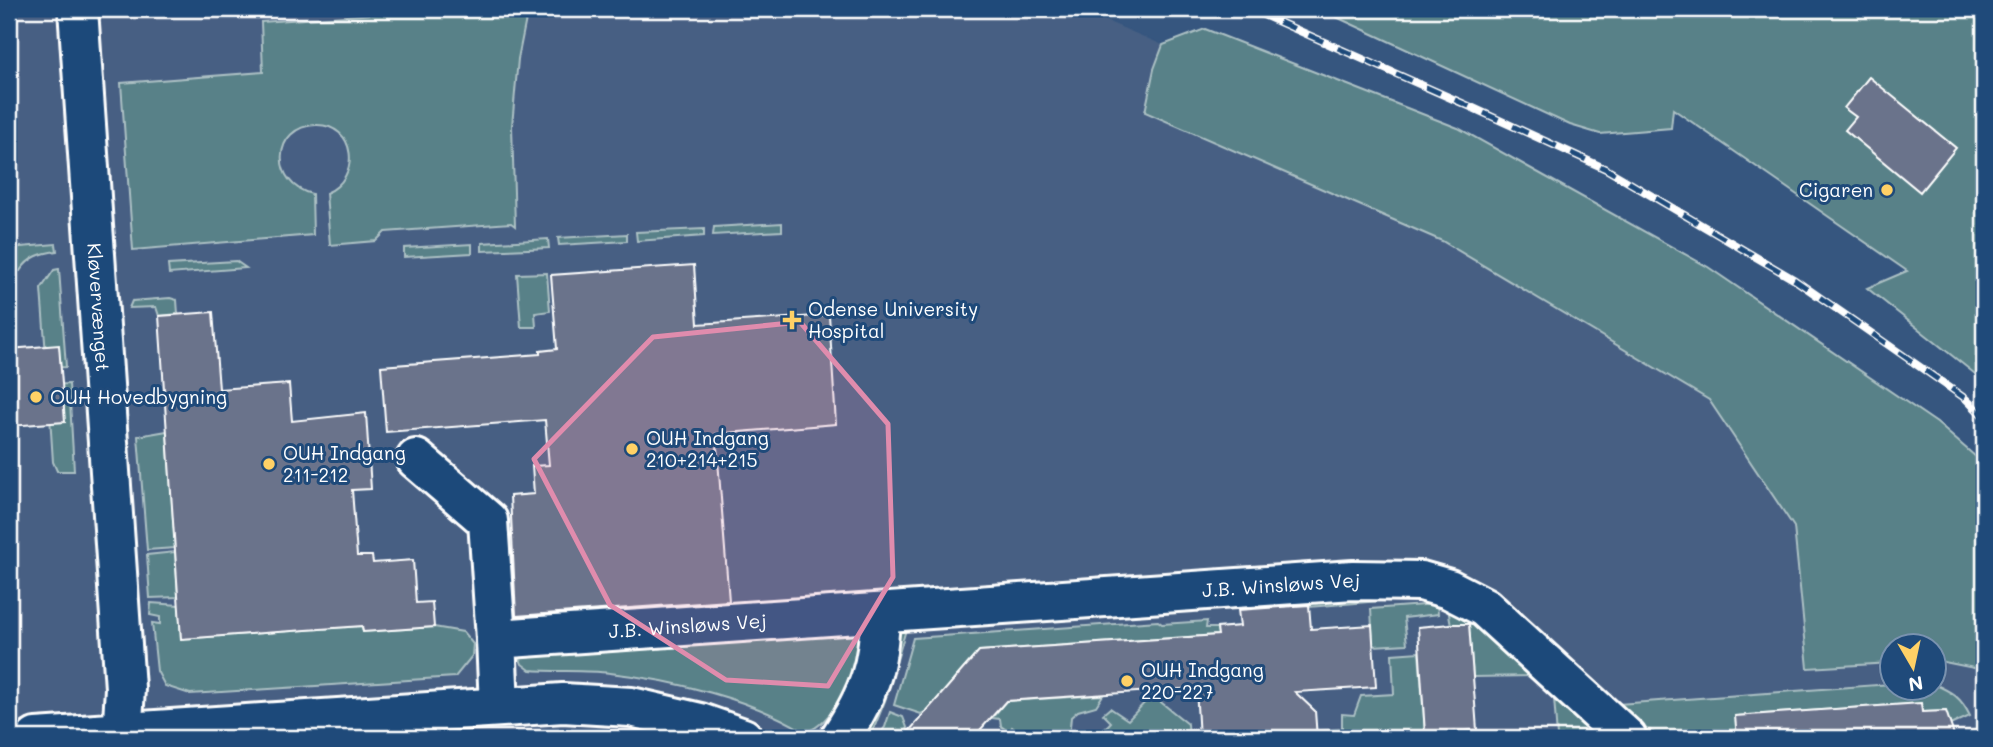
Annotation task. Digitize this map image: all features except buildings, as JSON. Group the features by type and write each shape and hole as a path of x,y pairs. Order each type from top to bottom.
{"street":[{"name":"Kløvervænget","path":"78,9 125,688 122,735"},
{"path":"416,458 488,521 499,706"},
{"name":"J.B. Winsløws Vej","path":"496,639 1353,580 1421,580 1449,589 1484,607 1628,738"},
{"path":"840,738 862,700 876,665 880,613"},
{"path":"36,738 122,735 563,703 631,707 700,723 743,738"}],"highlighted area":[{"path":"800,322 888,424 893,577 828,686 726,680 610,605 534,459 653,337"}],"shaded area":[{"name":"Odense University Hospital","path":"9,9 1078,9 1163,45 1154,69 1145,113 1442,241 1709,400 1794,527 1808,667 1878,664 1878,702 1948,702 1948,663 1984,670 1984,738 9,738"}],"green space":[{"path":"447,9 528,9 518,59 512,126 515,226 511,223 385,232 376,241 330,245 326,193 338,186 345,176 350,153 340,133 329,127 316,125 301,128 291,135 284,145 282,156 283,168 289,179 298,188 312,194 313,235 133,250 121,83 263,72 261,22"},
{"name":"Cigaren","path":"1319,9 1984,9 1984,381 1867,288 1907,271 1673,109 1671,128 1600,134 1570,125"},
{"path":"1205,29 1458,128 1708,267 1937,423 1984,464 1984,670 1948,663 1948,632 1878,632 1878,664 1808,668 1794,527 1709,400 1442,241 1145,112 1154,69 1163,45"},
{"path":"782,223 782,231 713,235 714,227"},
{"path":"704,229 704,236 637,241 636,232"},
{"path":"627,234 627,241 559,245 558,238"},
{"path":"548,239 549,248 482,251 482,243"},
{"path":"56,244 57,251 36,256 20,271 11,272 9,248"},
{"path":"472,244 472,253 404,257 404,248"},
{"path":"236,261 246,268 169,274 168,265"},
{"path":"59,269 66,367 47,368 41,289 54,270"},
{"path":"547,273 550,311 535,313 536,327 521,327 517,274"},
{"path":"170,298 177,300 178,314 159,316 156,307 129,308 132,301"},
{"path":"69,384 74,471 57,471 53,462 48,385"},
{"path":"167,431 175,548 147,550 138,436"},
{"path":"175,552 178,597 150,598 147,555"},
{"path":"1352,594 1392,600 1309,607 1309,603 1238,609 1233,608 1232,603"},
{"path":"1446,598 1533,676 1473,677 1469,624 1451,625"},
{"path":"151,603 179,605 181,639 362,626 363,632 434,627 463,632 473,644 472,656 455,677 190,694 165,686 157,671 152,623 160,624 160,617 150,615"},
{"path":"1437,604 1438,614 1404,618 1407,644 1373,646 1371,609"},
{"path":"1158,621 1162,624 1207,621 1206,628 1217,628 1218,635 979,651 927,711 921,714 894,705 913,638"},
{"path":"907,626 885,701 870,738 863,738 896,638"},
{"path":"850,630 864,642 852,680 834,709 814,728 805,732 761,710 685,686 610,673 530,670 522,664 518,653 586,652"},
{"path":"1419,652 1425,734 1477,730 1477,738 1317,738 1317,731 1342,729 1342,714 1354,715 1361,696 1394,694 1392,654"},
{"path":"1878,685 1878,702 1948,702 1948,691 1963,704 1970,716 1950,725 1946,711 1922,712 1921,703 1736,716 1737,738 1661,738 1650,730 1638,729 1613,707 1618,704"},
{"path":"1553,686 1615,738 1590,738 1589,735 1557,736"},
{"path":"1103,695 1096,706 1078,711 1071,717 1069,738 1026,738 1012,727 1009,732 1001,726 1000,719 992,718 1006,701"},
{"path":"1152,695 1188,724 1189,738 1077,738 1104,729 1111,722 1103,714 1110,708 1128,720"},
{"path":"890,712 903,717 911,738 877,738 885,727"},
{"path":"567,734 619,738 478,737"}],"railway":[{"path":"1250,9 1606,169 1795,280 1966,399 1984,417"}],"place":[{"name":"Cigaren","path":"1887,190"},
{"name":"Odense University Hospital","path":"792,320"},
{"name":"OUH Hovedbygning","path":"36,397"},
{"name":"OUH Indgang 210+214+215","path":"632,449"},
{"name":"OUH Indgang 211-212","path":"269,464"},
{"name":"OUH Indgang 220-227","path":"1127,681"}]}
